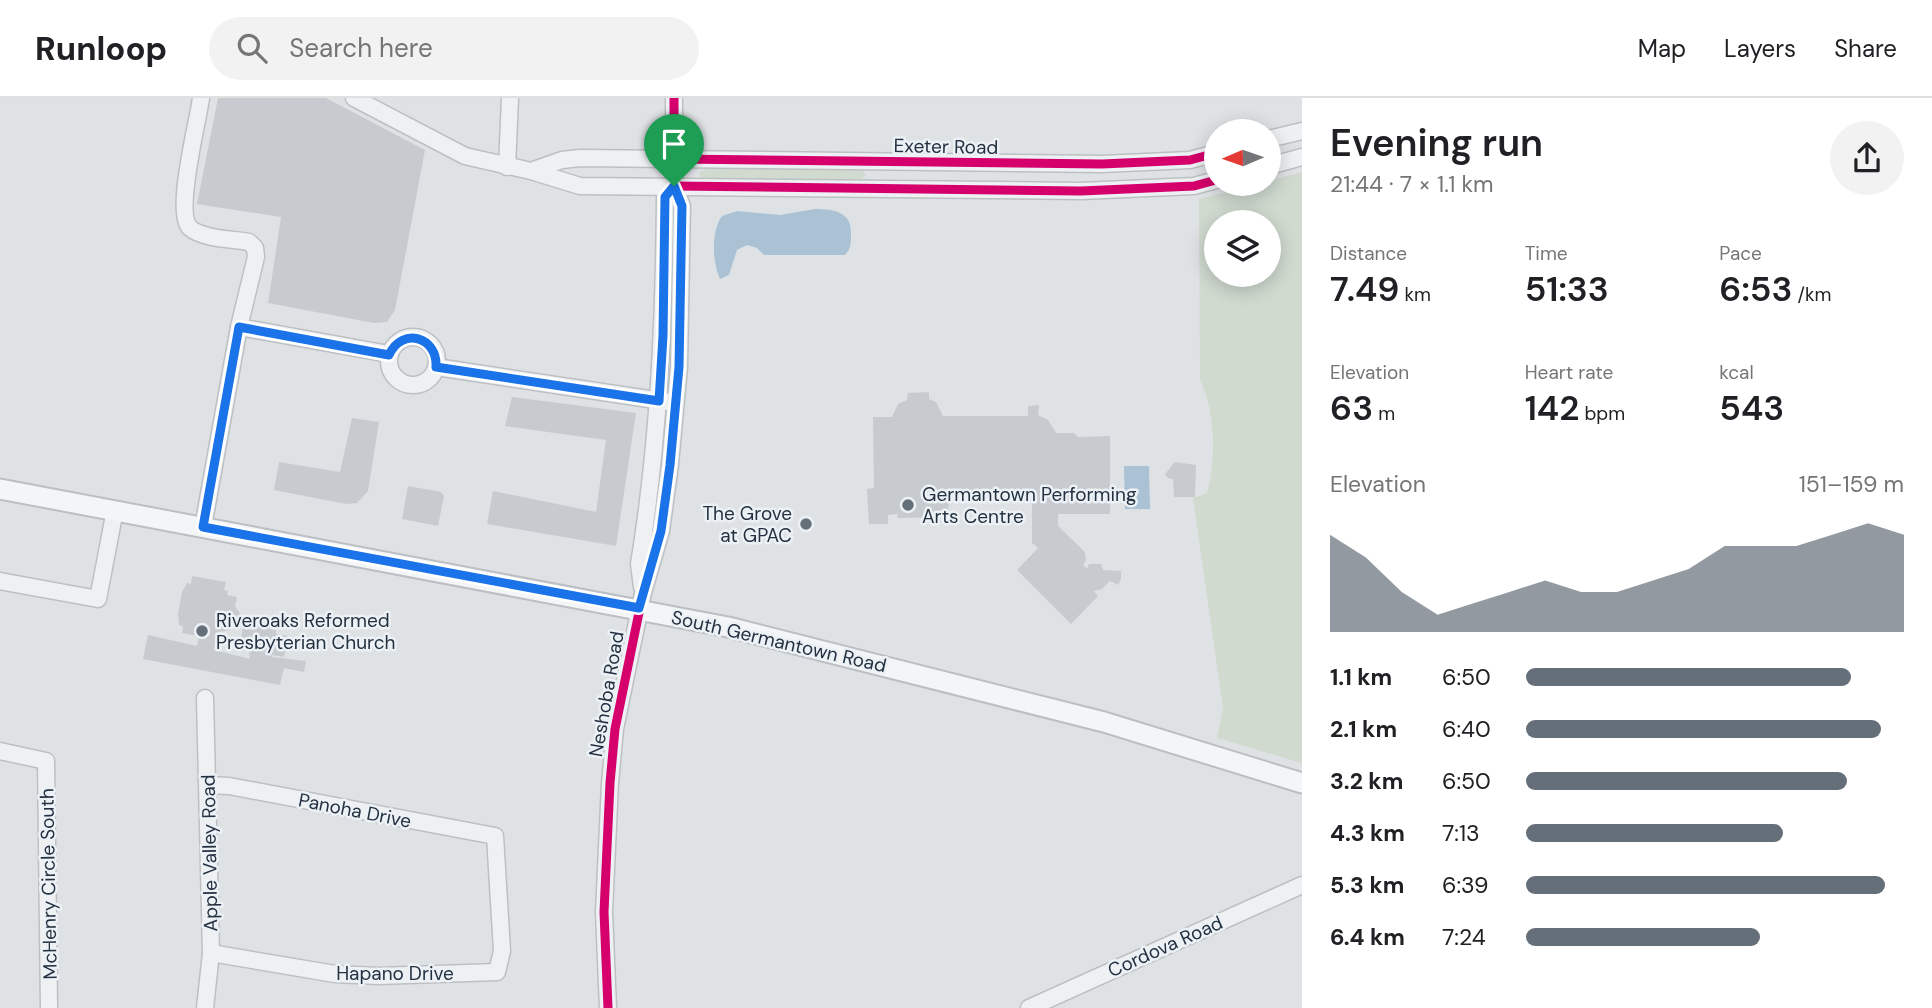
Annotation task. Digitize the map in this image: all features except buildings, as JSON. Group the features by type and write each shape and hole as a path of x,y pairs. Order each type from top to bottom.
{"main road":[{"name":"South Germantown Road","path":"0,489 203,527 641,601 728,627 1104,722 1302,783"}],"street":[{"path":"201,98 185,193 184,216 187,225 199,233 249,242 255,248 256,257 239,327 203,527"},
{"name":"Exeter Road","path":"354,98 465,156 531,171 580,186 1081,191 1204,183"},
{"path":"507,167 510,98"},
{"name":"Neshoba Road","path":"608,1008 604,912 606,832 615,729 641,601 661,531 670,465 666,402 679,367 682,206 674,186 674,98"},
{"path":"1281,136 1302,131"},
{"name":"Exeter Road","path":"531,171 562,160 580,158 1102,164 1190,160 1204,156"},
{"path":"1281,163 1302,157"},
{"path":"239,327 389,355"},
{"path":"409,337 416,337 435,351 436,367 428,380 414,385 407,384 390,370 389,355 397,343 409,337"},
{"path":"436,367 666,402"},
{"path":"0,581 98,599 115,510"},
{"name":"Apple Valley Road","path":"205,698 211,953 205,1008"},
{"name":"McHenry Circle South","path":"0,751 46,761 49,1008"},
{"name":"Panoha Drive","path":"208,785 229,786 495,836 498,841 502,951 497,972"},
{"name":"Cordova Road","path":"1038,1006 1302,886"},
{"name":"Hapano Drive","path":"211,953 335,974 378,976 497,972"}],"shaded area":[{"path":"706,168 860,168 866,175 860,180 706,180 702,179 699,173"},
{"path":"1302,172 1302,763 1217,738 1223,708 1193,498 1207,493 1213,451 1212,421 1200,380 1199,199 1211,196 1281,196 1281,178"}],"water":[{"path":"815,209 835,211 845,216 851,227 851,243 845,255 764,255 757,248 747,245 737,250 729,275 720,279 715,264 714,247 718,222 722,216 737,211 780,215"},
{"path":"1124,466 1149,466 1150,509 1125,509"}],"cycle path":[{"path":"608,1008 604,912 615,729 643,593 661,531 679,367 682,206 674,186 674,98"},
{"path":"675,159 1102,164 1190,160 1204,156"},
{"path":"674,186 1081,191 1204,183"}],"place":[{"name":"Germantown Performing Arts Centre","path":"908,505"},
{"name":"The Grove at GPAC","path":"806,524"},
{"name":"Riveroaks Reformed Presbyterian Church","path":"202,631"}],"route":[{"path":"674,186 682,206 679,367 661,531 639,608 203,527 239,327 389,355 402,339 416,337 424,340 435,351 436,367 659,401 665,197 674,186"}]}
